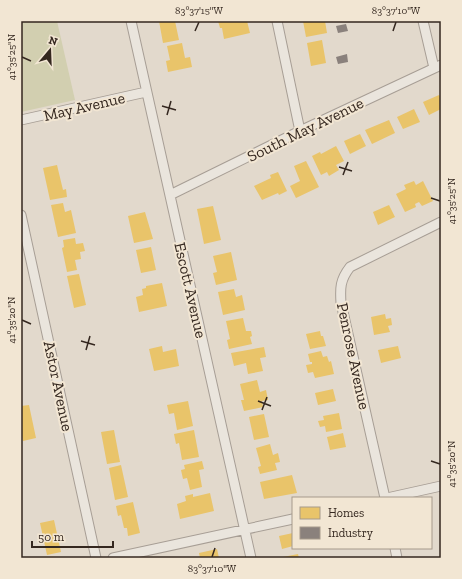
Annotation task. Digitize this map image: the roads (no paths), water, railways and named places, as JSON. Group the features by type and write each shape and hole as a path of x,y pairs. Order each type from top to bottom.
{"street":[{"name":"Escott Avenue","path":"131,21 251,558"},
{"path":"276,21 300,131"},
{"path":"424,21 438,67"},
{"name":"South May Avenue","path":"170,195 300,131 438,67"},
{"name":"May Avenue","path":"21,120 146,92"},
{"name":"Astor Avenue","path":"21,215 96,558"},
{"name":"Penrose Avenue","path":"386,497 341,303 340,288 344,276 350,268 441,222"},
{"path":"391,497 441,486"},
{"path":"113,558 292,519"}]}
